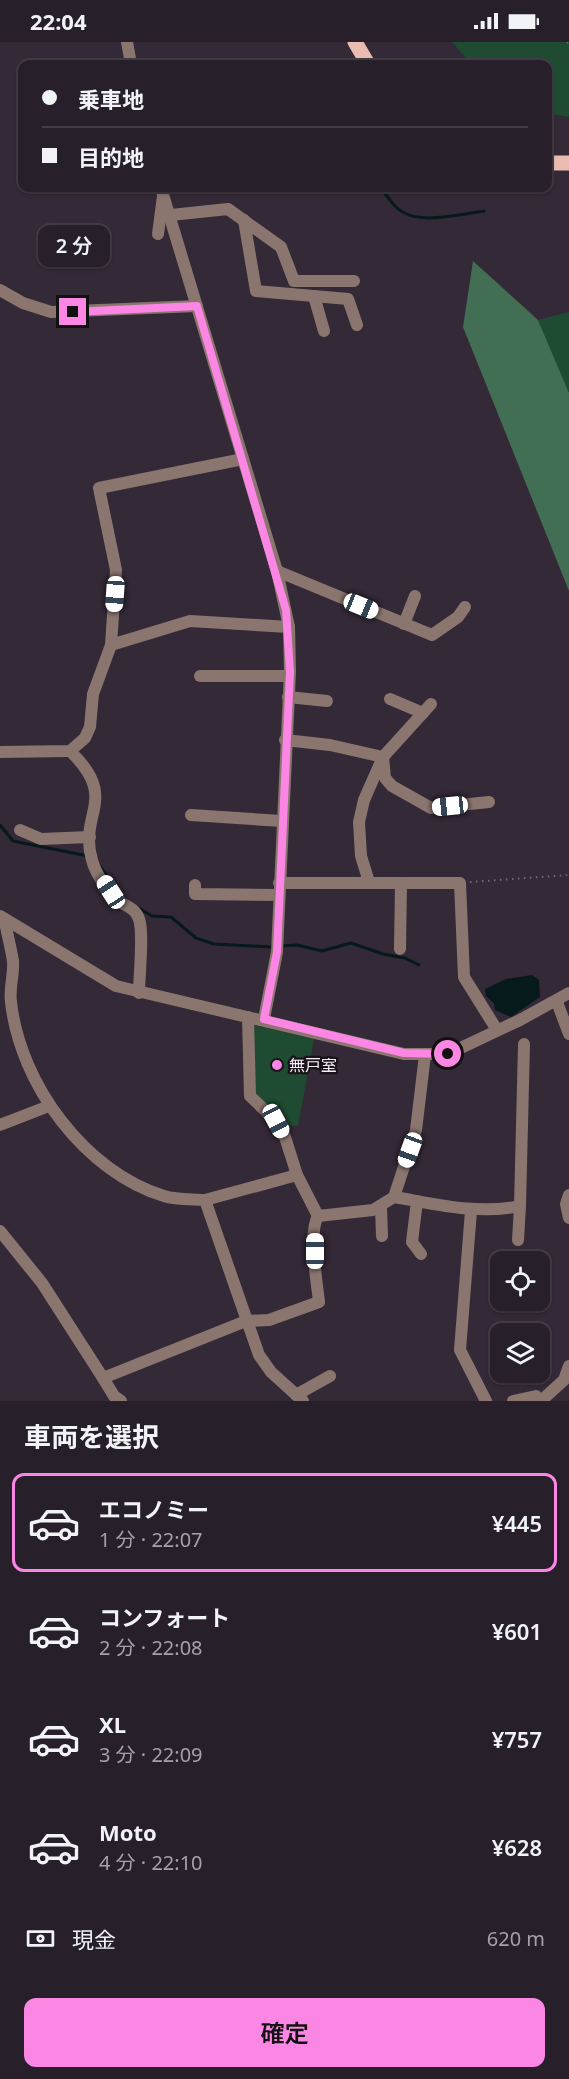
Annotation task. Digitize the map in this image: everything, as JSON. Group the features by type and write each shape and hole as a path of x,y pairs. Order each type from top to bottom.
{"main road":[{"path":"355,42 366,60"},
{"path":"552,163 569,163"}],"street":[{"path":"127,42 130,60"},
{"path":"162,192 277,571 289,627 289,676 277,947 264,1019"},
{"path":"158,234 162,192"},
{"path":"171,215 228,209 281,247 294,281 354,281"},
{"path":"244,220 256,291 348,299 357,325"},
{"path":"0,290 23,303 51,312 197,306"},
{"path":"314,296 324,331"},
{"path":"0,752 70,751 85,738 90,727 93,694 111,645 116,570 99,488 243,459"},
{"path":"277,571 432,635 458,617 465,608"},
{"path":"404,624 415,596"},
{"path":"111,645 190,621 289,627"},
{"path":"200,676 289,676"},
{"path":"288,696 327,701"},
{"path":"369,882 361,856 359,822 364,800 383,757 427,709 390,699"},
{"path":"285,740 330,745 383,757"},
{"path":"70,751 86,766 95,783 95,813 90,843 92,862 117,900 128,905 140,920 139,993"},
{"path":"383,757 385,778 392,786 431,808 489,802"},
{"path":"191,815 281,821"},
{"path":"20,830 41,839 90,843"},
{"path":"195,885 195,894 369,882 460,883 464,977 497,1030"},
{"path":"400,949 401,883"},
{"path":"2,919 116,986 404,1053 448,1054 557,1002 569,993"},
{"path":"2,919 13,963 11,1002 29,1066 49,1106 110,1168 141,1188 167,1197 205,1200 297,1175"},
{"path":"557,1002 569,1034"},
{"path":"248,1017 250,1096 276,1121 285,1137 297,1175 318,1216"},
{"path":"518,1240 524,1044"},
{"path":"318,1216 381,1207 394,1197 416,1130 425,1055"},
{"path":"0,1125 49,1106"},
{"path":"569,1195 566,1204 569,1218"},
{"path":"394,1197 471,1211 497,1211 520,1206"},
{"path":"205,1200 259,1355 271,1372 300,1398 330,1376"},
{"path":"417,1201 412,1242 421,1254"},
{"path":"381,1207 382,1236"},
{"path":"471,1211 460,1350 486,1401"},
{"path":"103,1378 246,1321 269,1320 319,1302 315,1251 315,1221 318,1216"},
{"path":"0,1231 42,1282 116,1399"},
{"path":"513,1401 527,1396 536,1396 541,1401 564,1380 569,1366"}],"path":[{"path":"460,883 569,875"}],"green space":[{"path":"452,42 569,42 569,117 552,114 552,60 468,60"},
{"path":"473,261 538,320 569,393 569,591 463,327"},
{"path":"569,312 569,393 538,320"},
{"path":"252,1025 314,1039 298,1126 283,1125 253,1095"}],"shaded area":[{"path":"532,975 539,980 540,997 511,1017 495,1010 494,1003 486,996 485,989 506,979"}],"waterway":[{"path":"384,192 396,207 404,213 415,216 438,218 484,211"},
{"path":"0,825 13,841 88,856"},
{"path":"100,866 122,897"},
{"path":"137,907 152,916 171,917 196,938 214,944 273,947"},
{"path":"279,946 297,945 322,951 351,943 383,954 405,958 419,965"}],"place":[{"name":"無戸室","path":"277,1065"}],"route":[{"path":"73,312 197,306 277,571 289,627 290,672 278,896 278,941 264,1019 404,1053 448,1054"}]}
